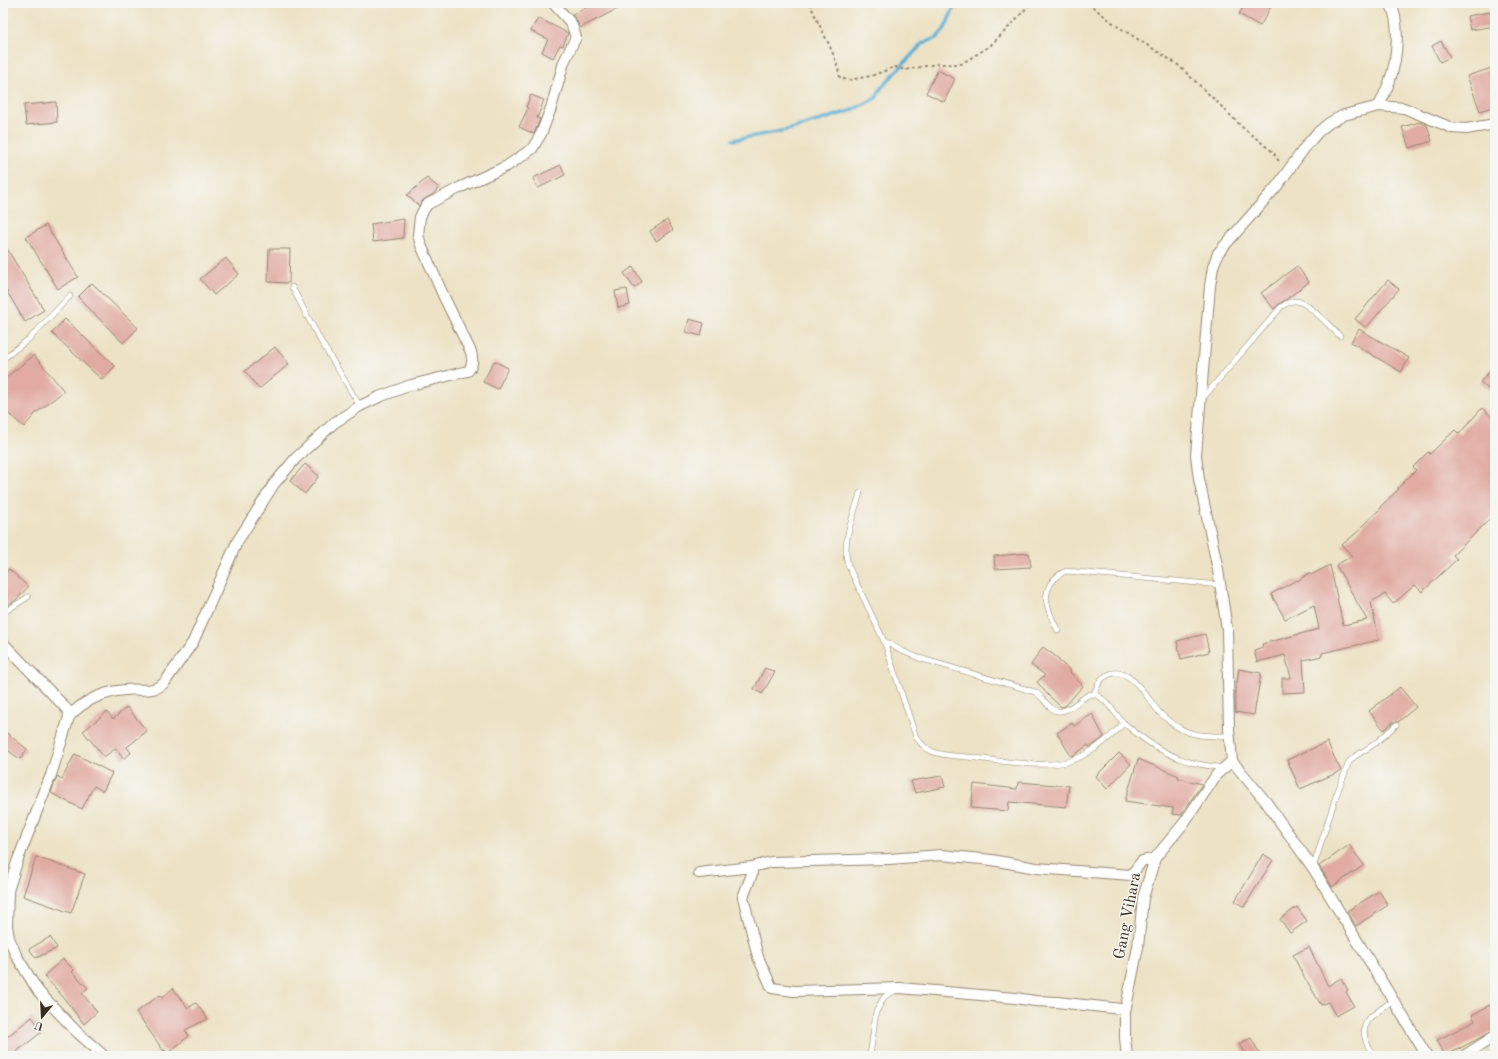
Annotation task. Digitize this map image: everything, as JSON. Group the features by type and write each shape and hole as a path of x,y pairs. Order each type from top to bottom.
{"street":[{"path":"104,1056 77,1032 38,991 16,955 9,938 7,926 8,891 17,862 51,775 69,717 74,710 105,694 125,690 153,690 162,686 193,642 231,554 274,484 296,458 317,437 346,414 360,406 398,389 468,371 472,367 473,360 471,352 444,297 419,238 420,217 428,204 507,166 527,154 537,143 551,108 564,62 576,37 571,23 553,3"},
{"path":"1380,106 1391,79 1395,62 1396,22 1392,4"},
{"path":"1427,1056 1313,868 1266,802 1232,761 1229,736 1227,629 1198,473 1197,443 1200,401 1204,372 1211,275 1215,259 1224,245 1281,181 1306,146 1329,123 1344,115 1380,106 1404,108 1452,128 1466,130 1495,124"},
{"path":"3,644 63,705 68,711 69,717"},
{"name":"Gang Vihara","path":"1127,1056 1125,1012 1138,947 1143,898 1155,858 1184,823 1217,774 1232,761"},
{"path":"699,873 752,867 771,862 889,859 941,855 992,860 1036,868 1131,875 1142,861 1155,858"},
{"path":"752,867 752,874 743,897 758,957 772,988 794,991 900,988 1080,1004 1121,1009 1125,1012"},
{"path":"1464,1056 1495,1036"}],"lane":[{"path":"292,287 319,338 360,406"},
{"path":"3,359 29,339 70,296"},
{"path":"1200,401 1281,307 1289,302 1296,300 1306,305 1340,336"},
{"path":"860,493 847,538 845,554 848,565 884,641 916,737 923,746 930,751 944,755 995,761 1055,764 1070,761 1093,750 1111,737 1124,722"},
{"path":"1058,631 1047,604 1047,597 1051,583 1056,576 1066,571 1220,585"},
{"path":"3,613 28,597"},
{"path":"884,641 902,651 924,660 1035,692 1042,697 1050,708 1058,711 1064,711 1087,695 1094,694 1100,696 1124,722 1158,748 1180,759 1202,765 1223,768"},
{"path":"1094,694 1103,678 1118,673 1127,675 1141,687 1160,712 1169,721 1181,729 1193,734 1205,736 1229,736"},
{"path":"1313,868 1336,796 1350,762 1354,757 1376,743 1396,725"},
{"path":"870,1056 876,1012 884,997 900,988"},
{"path":"1374,1056 1364,1038 1364,1028 1368,1019 1393,1000"}],"path":[{"path":"810,3 814,15 838,65 840,78 848,80 871,76 895,67 906,70 936,64 961,64 990,46 1031,3"},
{"path":"1088,3 1117,26 1178,64 1242,127 1273,152 1283,168 1281,181"}],"building":[{"path":"595,3 629,3 580,28 572,15"},
{"path":"1246,3 1273,3 1260,26 1239,14"},
{"path":"1495,11 1495,26 1470,30 1467,16"},
{"path":"538,18 568,33 563,46 560,45 553,58 542,52 548,39 531,31"},
{"path":"1441,41 1450,57 1440,62 1432,46"},
{"path":"1495,67 1495,106 1480,111 1467,76"},
{"path":"938,70 955,79 944,102 926,93"},
{"path":"531,95 544,100 537,118 540,119 534,134 519,127 528,108 526,107"},
{"path":"56,102 57,122 26,125 24,105"},
{"path":"1420,122 1427,125 1432,141 1409,148 1402,127"},
{"path":"561,165 565,175 538,188 533,178"},
{"path":"427,178 439,188 423,200 419,206 407,195"},
{"path":"404,219 403,238 373,242 371,224"},
{"path":"667,220 673,230 656,241 650,231"},
{"path":"46,225 78,277 58,289 26,237"},
{"path":"3,242 44,310 25,322 3,285"},
{"path":"269,249 290,249 289,283 268,282"},
{"path":"226,258 239,274 214,295 200,279"},
{"path":"1297,266 1309,282 1274,309 1261,293"},
{"path":"633,267 642,282 634,288 624,273"},
{"path":"1388,280 1399,289 1366,328 1355,319"},
{"path":"92,283 138,328 123,343 78,297"},
{"path":"627,289 630,305 618,308 615,291"},
{"path":"65,319 115,366 102,380 52,333"},
{"path":"689,319 704,323 701,336 686,332"},
{"path":"1359,329 1409,358 1401,372 1351,342"},
{"path":"275,347 289,364 259,389 245,371"},
{"path":"34,355 64,391 36,413 24,427 3,409 3,380"},
{"path":"494,361 508,368 498,389 483,382"},
{"path":"1495,365 1495,394 1480,382"},
{"path":"1482,408 1495,420 1495,514 1453,555 1457,559 1422,592 1415,585 1393,604 1385,594 1371,602 1379,640 1322,653 1322,656 1303,660 1305,692 1282,693 1282,678 1291,678 1285,655 1257,662 1254,650 1263,647 1262,644 1319,629 1314,605 1285,619 1271,594 1297,580 1298,581 1309,573 1311,575 1330,565 1343,625 1367,620 1336,565 1352,556 1342,545 1362,528 1361,527 1399,489 1398,488 1416,470 1413,467 1428,452 1430,454 1455,430 1459,434"},
{"path":"305,464 319,476 305,494 290,481"},
{"path":"1029,553 1031,567 995,569 994,556"},
{"path":"9,569 28,587 16,600 3,608 3,575"},
{"path":"1205,634 1209,652 1181,659 1177,641"},
{"path":"1043,647 1059,659 1058,660 1071,671 1070,672 1083,686 1065,706 1061,707 1037,682 1045,675 1031,665"},
{"path":"765,668 775,672 762,694 754,689"},
{"path":"1239,669 1261,673 1254,715 1235,712 1235,695"},
{"path":"1400,687 1416,707 1398,722 1393,722 1384,730 1369,711"},
{"path":"127,707 147,731 127,747 131,753 123,759 116,748 104,757 83,731 107,712 113,719"},
{"path":"1092,714 1104,737 1091,747 1088,745 1071,756 1057,733 1072,723 1074,726"},
{"path":"3,730 27,749 20,759 3,747"},
{"path":"1327,742 1341,771 1300,789 1287,760"},
{"path":"1119,753 1131,764 1107,789 1096,776"},
{"path":"75,754 112,773 103,791 94,786 82,809 51,793 57,776 62,779"},
{"path":"1138,759 1179,776 1178,778 1202,784 1181,815 1172,814 1173,808 1125,801"},
{"path":"942,776 945,787 915,793 911,781"},
{"path":"1018,782 1069,786 1066,807 1009,802 1008,811 971,808 974,784 1017,789"},
{"path":"1349,845 1364,865 1332,887 1319,866"},
{"path":"1263,854 1273,860 1244,907 1235,901"},
{"path":"36,857 85,874 71,913 23,896"},
{"path":"1379,891 1388,905 1356,926 1347,911"},
{"path":"1297,907 1307,921 1290,933 1280,919"},
{"path":"50,937 57,948 36,958 29,949"},
{"path":"1309,947 1328,986 1341,978 1348,990 1346,992 1354,1006 1336,1016 1328,1002 1321,1005 1306,981 1293,955"},
{"path":"63,959 74,970 72,972 88,988 82,993 97,1012 84,1024 59,992 44,976"},
{"path":"173,988 188,1008 196,1003 208,1019 185,1030 189,1036 168,1053 163,1050 136,1012 160,995 162,998"},
{"path":"1495,1002 1495,1030 1445,1056 1437,1040 1475,1021 1472,1015"},
{"path":"32,1017 43,1031 10,1056 3,1049 3,1040"},
{"path":"1251,1038 1261,1056 1246,1056 1239,1044"}],"waterway":[{"path":"733,140 787,130 850,111 876,98 881,88 923,43 937,38 944,30 956,3"}]}
